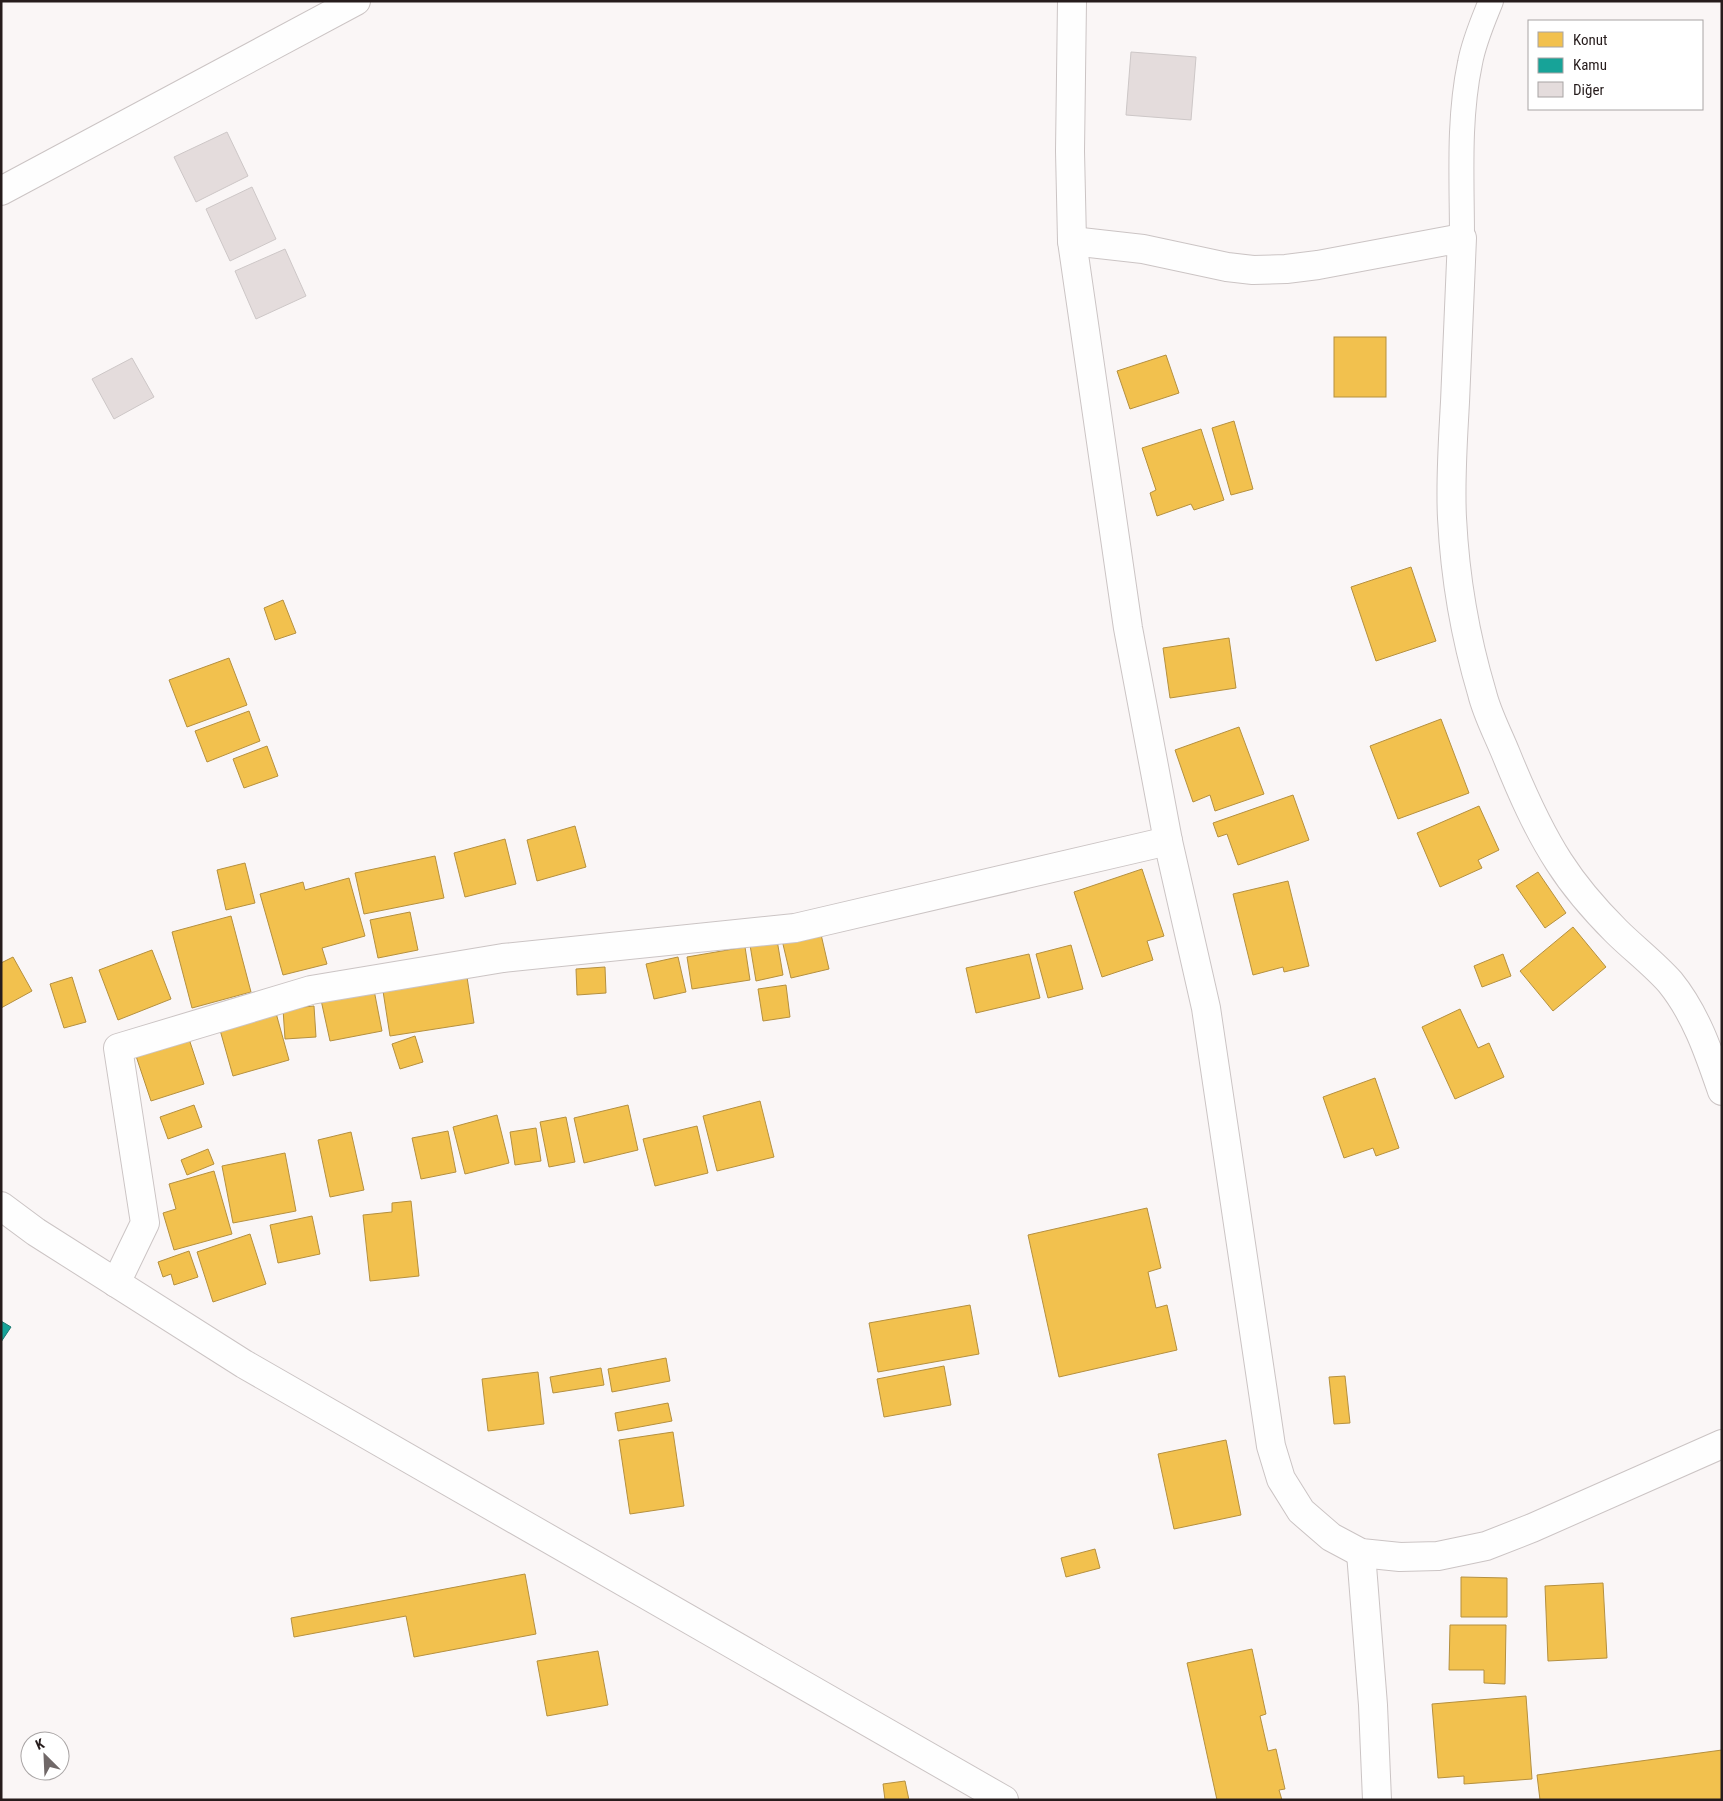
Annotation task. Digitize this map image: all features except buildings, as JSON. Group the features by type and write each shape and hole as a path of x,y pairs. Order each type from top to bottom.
{"street":[{"path":"1,191 356,1"},
{"path":"1072,1 1070,151 1072,241 1128,628 1168,841 1206,1008 1270,1446 1281,1479 1301,1511 1331,1537 1361,1553 1400,1557 1438,1556 1486,1546 1532,1528 1722,1444"},
{"path":"1072,241 1143,249 1226,267 1253,270 1286,270 1462,238 1452,472 1452,518 1455,562 1462,606 1482,696 1522,794 1539,830 1583,895 1616,931 1652,963 1681,998 1702,1036 1722,1091"},
{"path":"116,1283 145,1223 118,1048 311,990 503,958 795,928 1168,841"},
{"path":"1,1206 36,1232 244,1364 1004,1800"},
{"path":"1361,1553 1377,1800"}],"lane":[{"path":"1462,238 1463,112 1466,86 1477,37 1491,1"}]}
